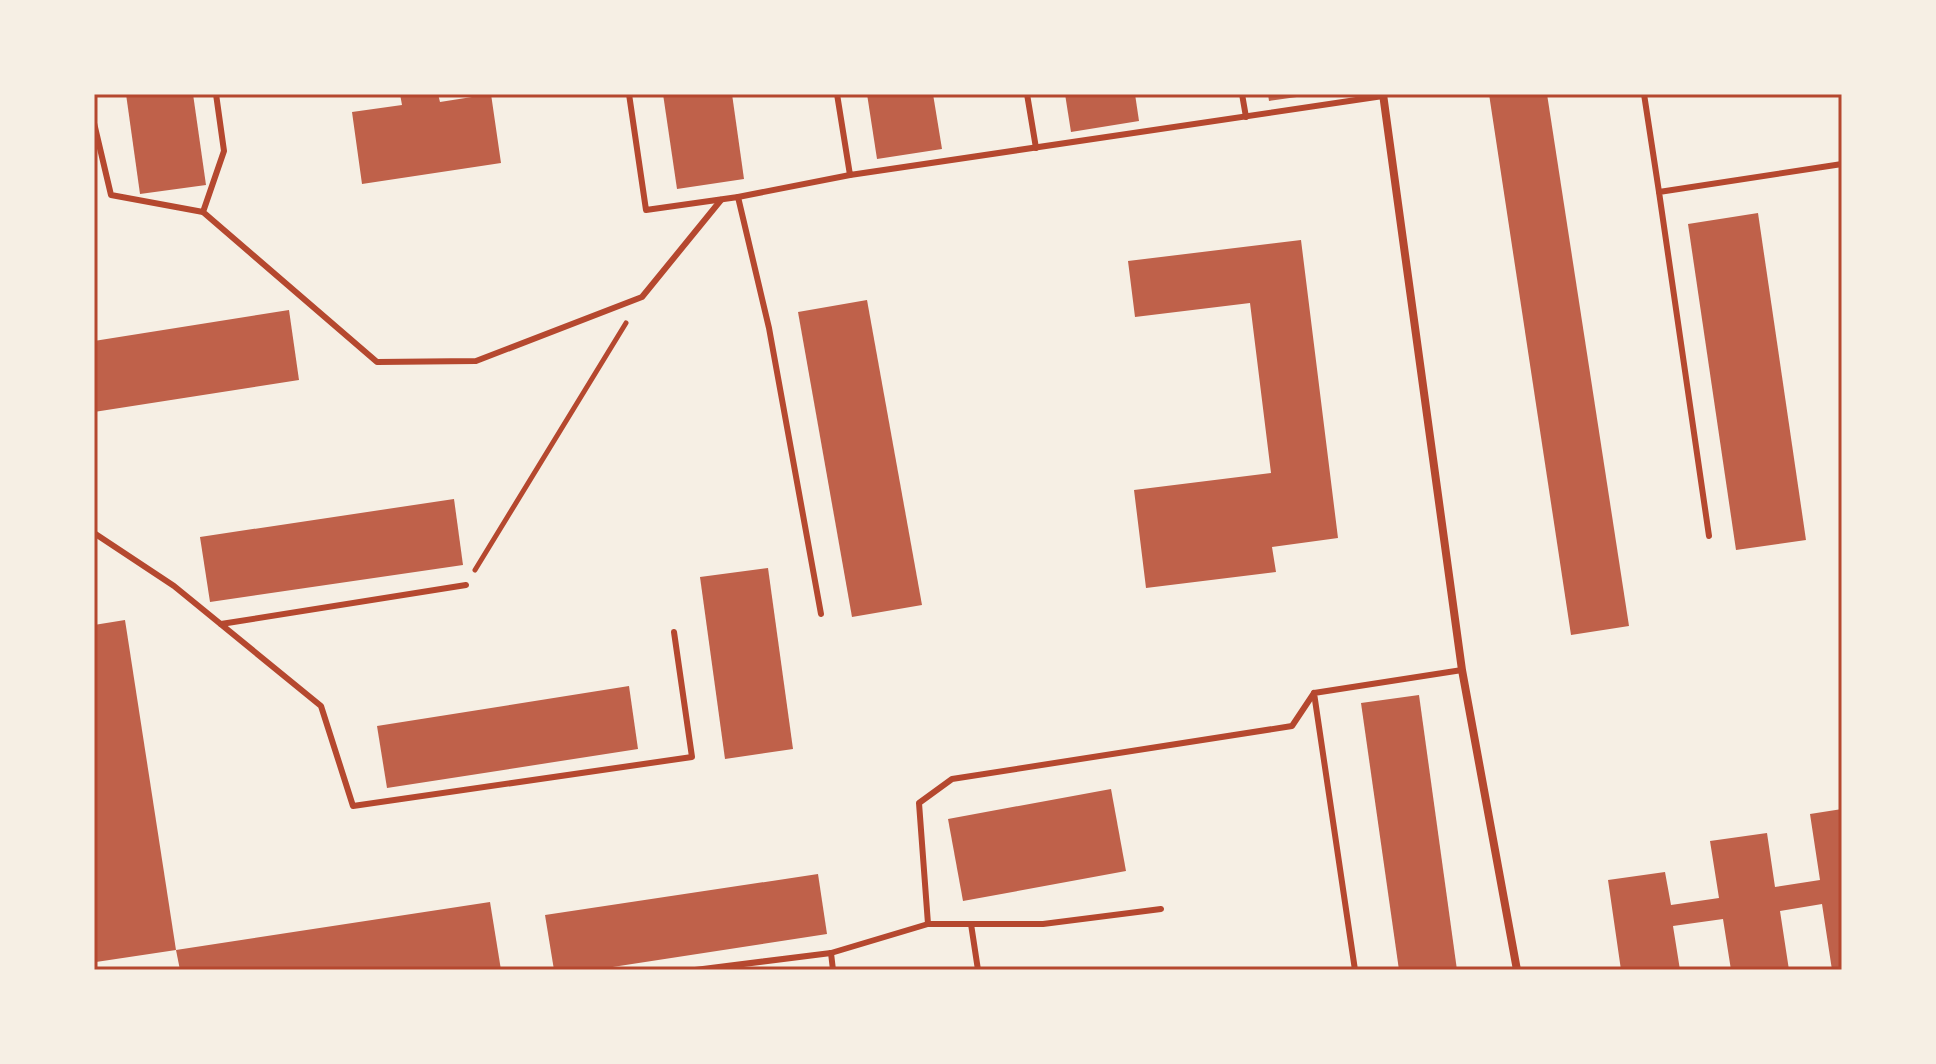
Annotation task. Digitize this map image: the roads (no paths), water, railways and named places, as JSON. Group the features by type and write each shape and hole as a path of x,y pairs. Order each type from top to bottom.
{"street":[{"path":"1383,95 1462,670 1517,970"}],"lane":[{"path":"203,212 224,151 216,94"},
{"path":"629,94 646,210 721,200 850,175 1383,95"},
{"path":"837,94 850,175"},
{"path":"1027,94 1036,148"},
{"path":"1242,94 1246,117"},
{"path":"1644,94 1709,536"},
{"path":"94,123 111,195 203,212 377,362 476,361 642,297 721,200"},
{"path":"1659,192 1842,164"},
{"path":"738,197 769,328 821,614"},
{"path":"94,533 174,586 321,706 353,806 692,757 674,632"},
{"path":"221,624 466,585"},
{"path":"928,924 919,803 952,779 1292,726 1314,693 1462,670"},
{"path":"1314,693 1355,970"},
{"path":"695,970 831,953 928,924 1043,924 1161,909"},
{"path":"971,924 978,970"},
{"path":"831,953 833,970"}]}
